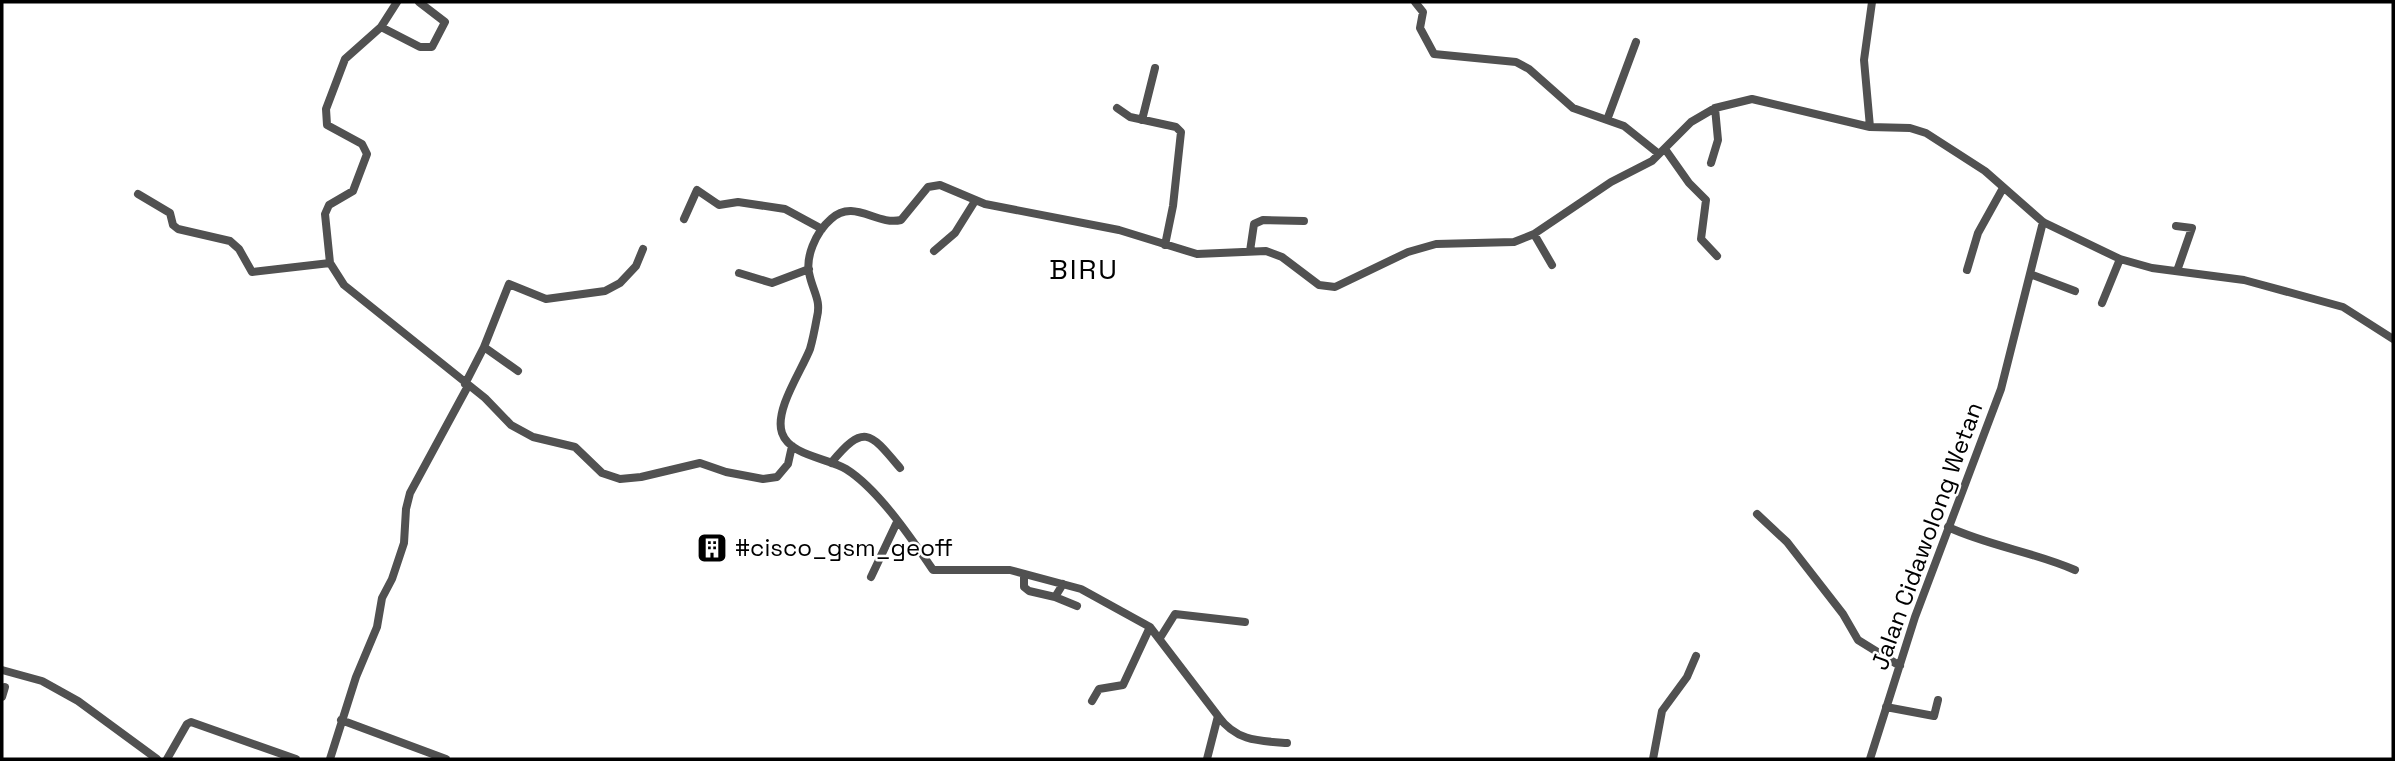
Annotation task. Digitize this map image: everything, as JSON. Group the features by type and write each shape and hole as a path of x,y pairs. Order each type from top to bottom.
{"street":[{"path":"397,2 381,27 345,59 325,115 327,125 362,144 367,154 353,191 326,209 324,223 330,263 344,285 511,425 533,436 575,447 602,472 620,478 641,477 700,463 726,472 763,479 777,477 788,464 792,446"},
{"path":"381,27 420,47 432,47 445,22 419,2"},
{"path":"1415,2 1423,12 1420,29 1434,54 1516,62 1530,69 1573,108 1624,126 1662,152 1706,200 1701,239 1717,256"},
{"path":"1870,127 1864,60 1872,2"},
{"path":"1607,120 1636,43"},
{"path":"1142,120 1155,68"},
{"path":"1287,743 1241,737 1228,730 1150,627 1081,589 989,568 935,570 858,478 792,446 782,433 782,418 792,384 810,350 818,314 819,299 808,269 811,251 822,229 832,217 858,210 887,221 901,220 933,185 975,201 1071,218 1204,256 1250,251 1275,253 1319,285 1335,287 1408,252 1436,244 1514,242 1534,234 1611,182 1662,152 1691,122 1715,108 1752,99 1870,127 1910,128 1926,133 1984,171 2043,222 2120,260 2152,268 2244,280 2343,307 2393,339"},
{"path":"1117,108 1130,117 1176,127 1182,135 1165,245"},
{"path":"1711,163 1718,140 1715,108"},
{"path":"1967,270 1978,233 2003,188"},
{"path":"684,219 695,192 699,190 719,205 738,202 785,209 822,229"},
{"path":"138,194 170,213 173,225 178,229 230,241 239,249 252,272 330,263"},
{"path":"934,251 955,233 975,201"},
{"path":"1250,251 1254,223 1263,220 1304,221"},
{"path":"2043,222 2030,274 2075,290"},
{"path":"2176,226 2192,228 2177,271"},
{"path":"1534,234 1552,265"},
{"path":"330,759 341,720 377,627 382,598 392,579 404,543 405,509 411,493 484,347 509,284 546,299 605,291 620,283 636,266 643,249"},
{"path":"2102,303 2120,260"},
{"path":"739,273 772,283 808,269"},
{"name":"Jalan Cidawolong Wetan","path":"1870,759 1948,527 2001,389 2030,274"},
{"path":"484,347 518,371"},
{"path":"831,463 849,441 864,437 879,443 900,468"},
{"path":"1757,514 1787,542 1843,614 1858,640 1900,666"},
{"path":"871,577 897,522"},
{"path":"1948,527 1985,543 2049,559 2075,570"},
{"path":"1024,574 1026,590 1077,606"},
{"path":"1055,597 1063,584"},
{"path":"1160,638 1175,614 1245,622"},
{"path":"1092,701 1100,689 1123,685 1150,627"},
{"path":"1653,759 1662,711 1673,693 1688,677 1696,656"},
{"path":"2,670 42,681 78,701 157,759"},
{"path":"2,697 5,687"},
{"path":"1886,707 1934,716 1938,700"},
{"path":"1206,759 1218,716"},
{"path":"341,720 446,759"},
{"path":"167,759 187,724 191,722 296,759"}],"place":[{"name":"#cisco_gsm_geoff","path":"712,548"}],"district":[{"name":"BIRU","path":"1084,269"}]}
